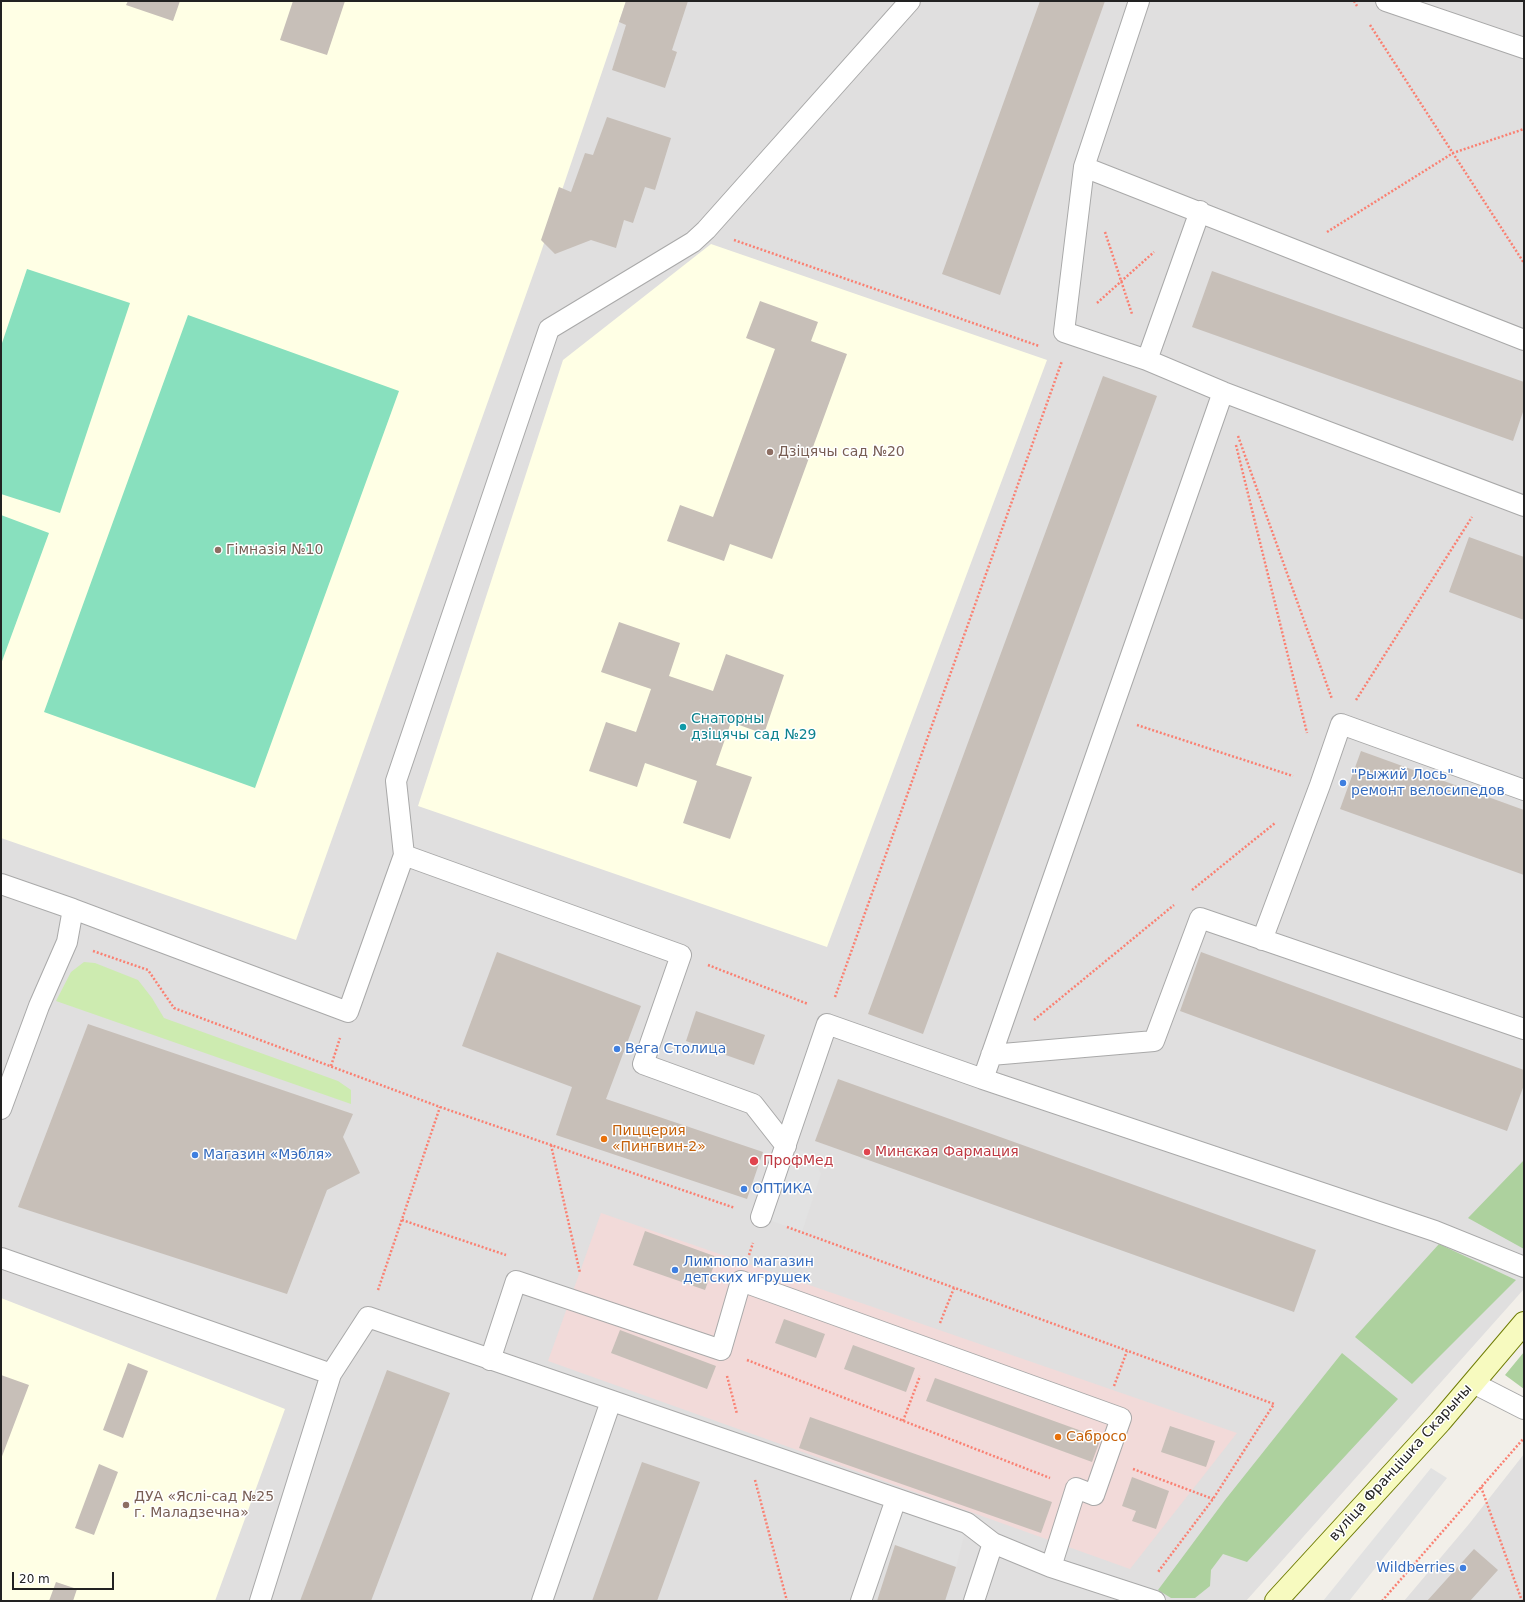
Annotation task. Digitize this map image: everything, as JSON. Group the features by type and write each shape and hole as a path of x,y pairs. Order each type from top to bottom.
{"main road":[{"name":"вуліца Францішка Скарыны","path":"1276,1601 1435,1428 1524,1323"}],"lane":[{"path":"1,884 73,909 348,1012 404,855 396,781 549,330 693,242 706,230 910,1"},
{"path":"1139,1 1084,167 1064,332 1147,360 1223,392 1524,506"},
{"path":"1386,1 1524,48"},
{"path":"1084,167 1200,211 1524,340"},
{"path":"1147,360 1200,211"},
{"path":"983,1080 1223,392"},
{"path":"1262,940 1320,785 1341,724 1524,790"},
{"path":"404,855 681,955 643,1064 753,1104 786,1146"},
{"path":"1,1110 39,1006 66,942 73,909"},
{"path":"991,1055 1154,1041 1200,918 1524,1028"},
{"path":"761,1218 828,1018 983,1080 1427,1228 1524,1267"},
{"path":"1,1258 331,1374"},
{"path":"490,1360 516,1281 721,1350 741,1281 1122,1418 1094,1494 1076,1488 1051,1567"},
{"path":"260,1601 331,1374 368,1317 967,1523 993,1543 1051,1567 1147,1599"},
{"path":"1474,1383 1524,1409"},
{"path":"542,1601 611,1401"},
{"path":"861,1601 896,1499"},
{"path":"974,1601 993,1543"}],"path":[{"path":"1354,1 1359,8"},
{"path":"1367,21 1524,263"},
{"path":"1298,251 1453,153 1524,129"},
{"path":"706,230 1041,347"},
{"path":"1105,231 1133,317"},
{"path":"681,955 828,1018 1064,355 1064,332 1155,251"},
{"path":"1223,392 1341,724"},
{"path":"1234,438 1309,739"},
{"path":"1341,724 1488,492"},
{"path":"1110,716 1320,785"},
{"path":"1186,895 1277,820"},
{"path":"1028,1025 1180,900"},
{"path":"66,942 148,970 174,1008 440,1107 761,1218 1274,1404 1147,1599"},
{"path":"368,1317 440,1107"},
{"path":"551,1145 581,1279"},
{"path":"741,1281 761,1218"},
{"path":"721,1350 737,1415"},
{"path":"721,1350 1076,1488"},
{"path":"1104,1412 1127,1351"},
{"path":"1382,1601 1524,1438"},
{"path":"1108,1459 1213,1499"},
{"path":"754,1479 787,1601"},
{"path":"1481,1487 1522,1601"}],"shaded area":[{"path":"1,1 1524,1 1524,1289 1246,1601 1,1601"},
{"name":"Гімназія №10","path":"1,1 626,1 538,261 296,940 1,838"},
{"path":"711,244 1047,360 827,947 418,806 563,360"},
{"path":"786,1146 811,1154 821,1174 802,1232 761,1217"},
{"path":"601,1213 1237,1433 1130,1569 548,1361"},
{"name":"ДУА «Яслі-сад №25 г. Маладзечна»","path":"1,1298 285,1409 215,1601 1,1601"},
{"path":"1524,1454 1524,1601 1404,1601 1469,1524"},
{"path":"1431,1468 1447,1478 1349,1601 1323,1601"},
{"path":"896,1499 967,1523 956,1567 882,1540"}],"green space":[{"path":"27,269 130,303 60,513 1,494 1,346"},
{"path":"188,315 399,391 255,788 44,712"},
{"path":"1,515 49,533 1,664"},
{"path":"84,962 95,963 138,980 152,998 164,1018 338,1081 351,1090 351,1104 56,1001 71,972"},
{"path":"1524,1160 1524,1249 1468,1218"},
{"path":"1439,1244 1516,1280 1412,1384 1355,1337"},
{"path":"1524,1352 1524,1389 1505,1375"},
{"path":"1342,1353 1398,1399 1247,1562 1223,1554 1211,1570 1210,1586 1195,1598 1171,1598 1158,1590 1225,1500"}],"building":[{"path":"128,1 180,1 173,21 126,5"},
{"path":"293,1 345,1 327,55 280,40"},
{"path":"626,1 688,1 672,50 677,52 665,88 612,70 626,25 619,22"},
{"path":"1040,1 1105,1 1000,295 942,274"},
{"path":"607,117 671,138 655,190 645,187 633,223 624,220 616,248 591,240 555,254 541,240 559,187 571,192 585,153 593,155"},
{"path":"1212,271 1524,382 1524,409 1513,441 1192,327"},
{"path":"760,301 818,322 811,341 847,354 772,559 730,544 724,561 667,541 680,505 713,517 775,349 746,338"},
{"path":"1103,376 1157,396 923,1034 868,1014"},
{"path":"1469,537 1524,557 1524,620 1449,592"},
{"name":"Снаторны дзіцячы сад №29","path":"619,622 680,643 669,676 713,691 726,654 784,675 764,734 731,722 716,765 752,777 730,839 683,823 697,781 645,763 637,787 589,771 606,722 636,732 651,689 601,672"},
{"path":"1361,751 1524,810 1524,875 1340,809"},
{"path":"497,952 641,1006 606,1099 763,1152 747,1199 556,1135 572,1087 462,1046"},
{"path":"1201,952 1524,1070 1524,1085 1507,1131 1180,1011"},
{"path":"696,1011 765,1035 754,1065 686,1041"},
{"name":"Магазин «Мэбля»","path":"88,1024 353,1114 343,1137 360,1173 327,1190 287,1294 18,1207"},
{"path":"838,1079 1316,1250 1294,1312 815,1141"},
{"path":"645,1231 717,1257 705,1290 633,1265"},
{"path":"784,1319 825,1334 816,1358 775,1343"},
{"path":"620,1330 716,1366 707,1389 611,1353"},
{"path":"853,1345 915,1368 906,1392 844,1369"},
{"path":"128,1363 148,1371 123,1438 103,1430"},
{"path":"387,1370 450,1393 371,1601 300,1601"},
{"path":"1,1375 29,1385 1,1459"},
{"path":"935,1378 1101,1438 1092,1462 926,1401"},
{"path":"810,1417 1052,1502 1041,1533 799,1448"},
{"path":"1170,1426 1215,1441 1206,1467 1161,1452"},
{"path":"642,1462 700,1482 657,1601 592,1601"},
{"path":"99,1464 118,1472 94,1535 75,1528"},
{"path":"1132,1477 1169,1491 1156,1529 1132,1521 1136,1511 1122,1506"},
{"path":"895,1545 956,1567 945,1601 877,1601"},
{"path":"1474,1549 1498,1570 1470,1601 1427,1601"},
{"path":"56,1582 77,1589 73,1601 49,1601"}],"place":[{"name":"Дзіцячы сад №20","path":"770,452"},
{"name":"Гімназія №10","path":"218,550"},
{"name":"Снаторны дзіцячы сад №29","path":"683,727"},
{"name":"\"Рыжий Лось\" ремонт велосипедов","path":"1343,783"},
{"name":"Вега Столица","path":"617,1049"},
{"name":"Пиццерия «Пингвин-2»","path":"604,1139"},
{"name":"Минская Фармация","path":"867,1152"},
{"name":"Магазин «Мэбля»","path":"195,1155"},
{"name":"ПрофМед","path":"754,1161"},
{"name":"ОПТИКА","path":"744,1189"},
{"name":"Лимпопо магазин детских игрушек","path":"675,1270"},
{"name":"Сабросо","path":"1058,1437"},
{"name":"ДУА «Яслі-сад №25 г. Маладзечна»","path":"126,1505"},
{"name":"Wildberries","path":"1463,1568"}]}
